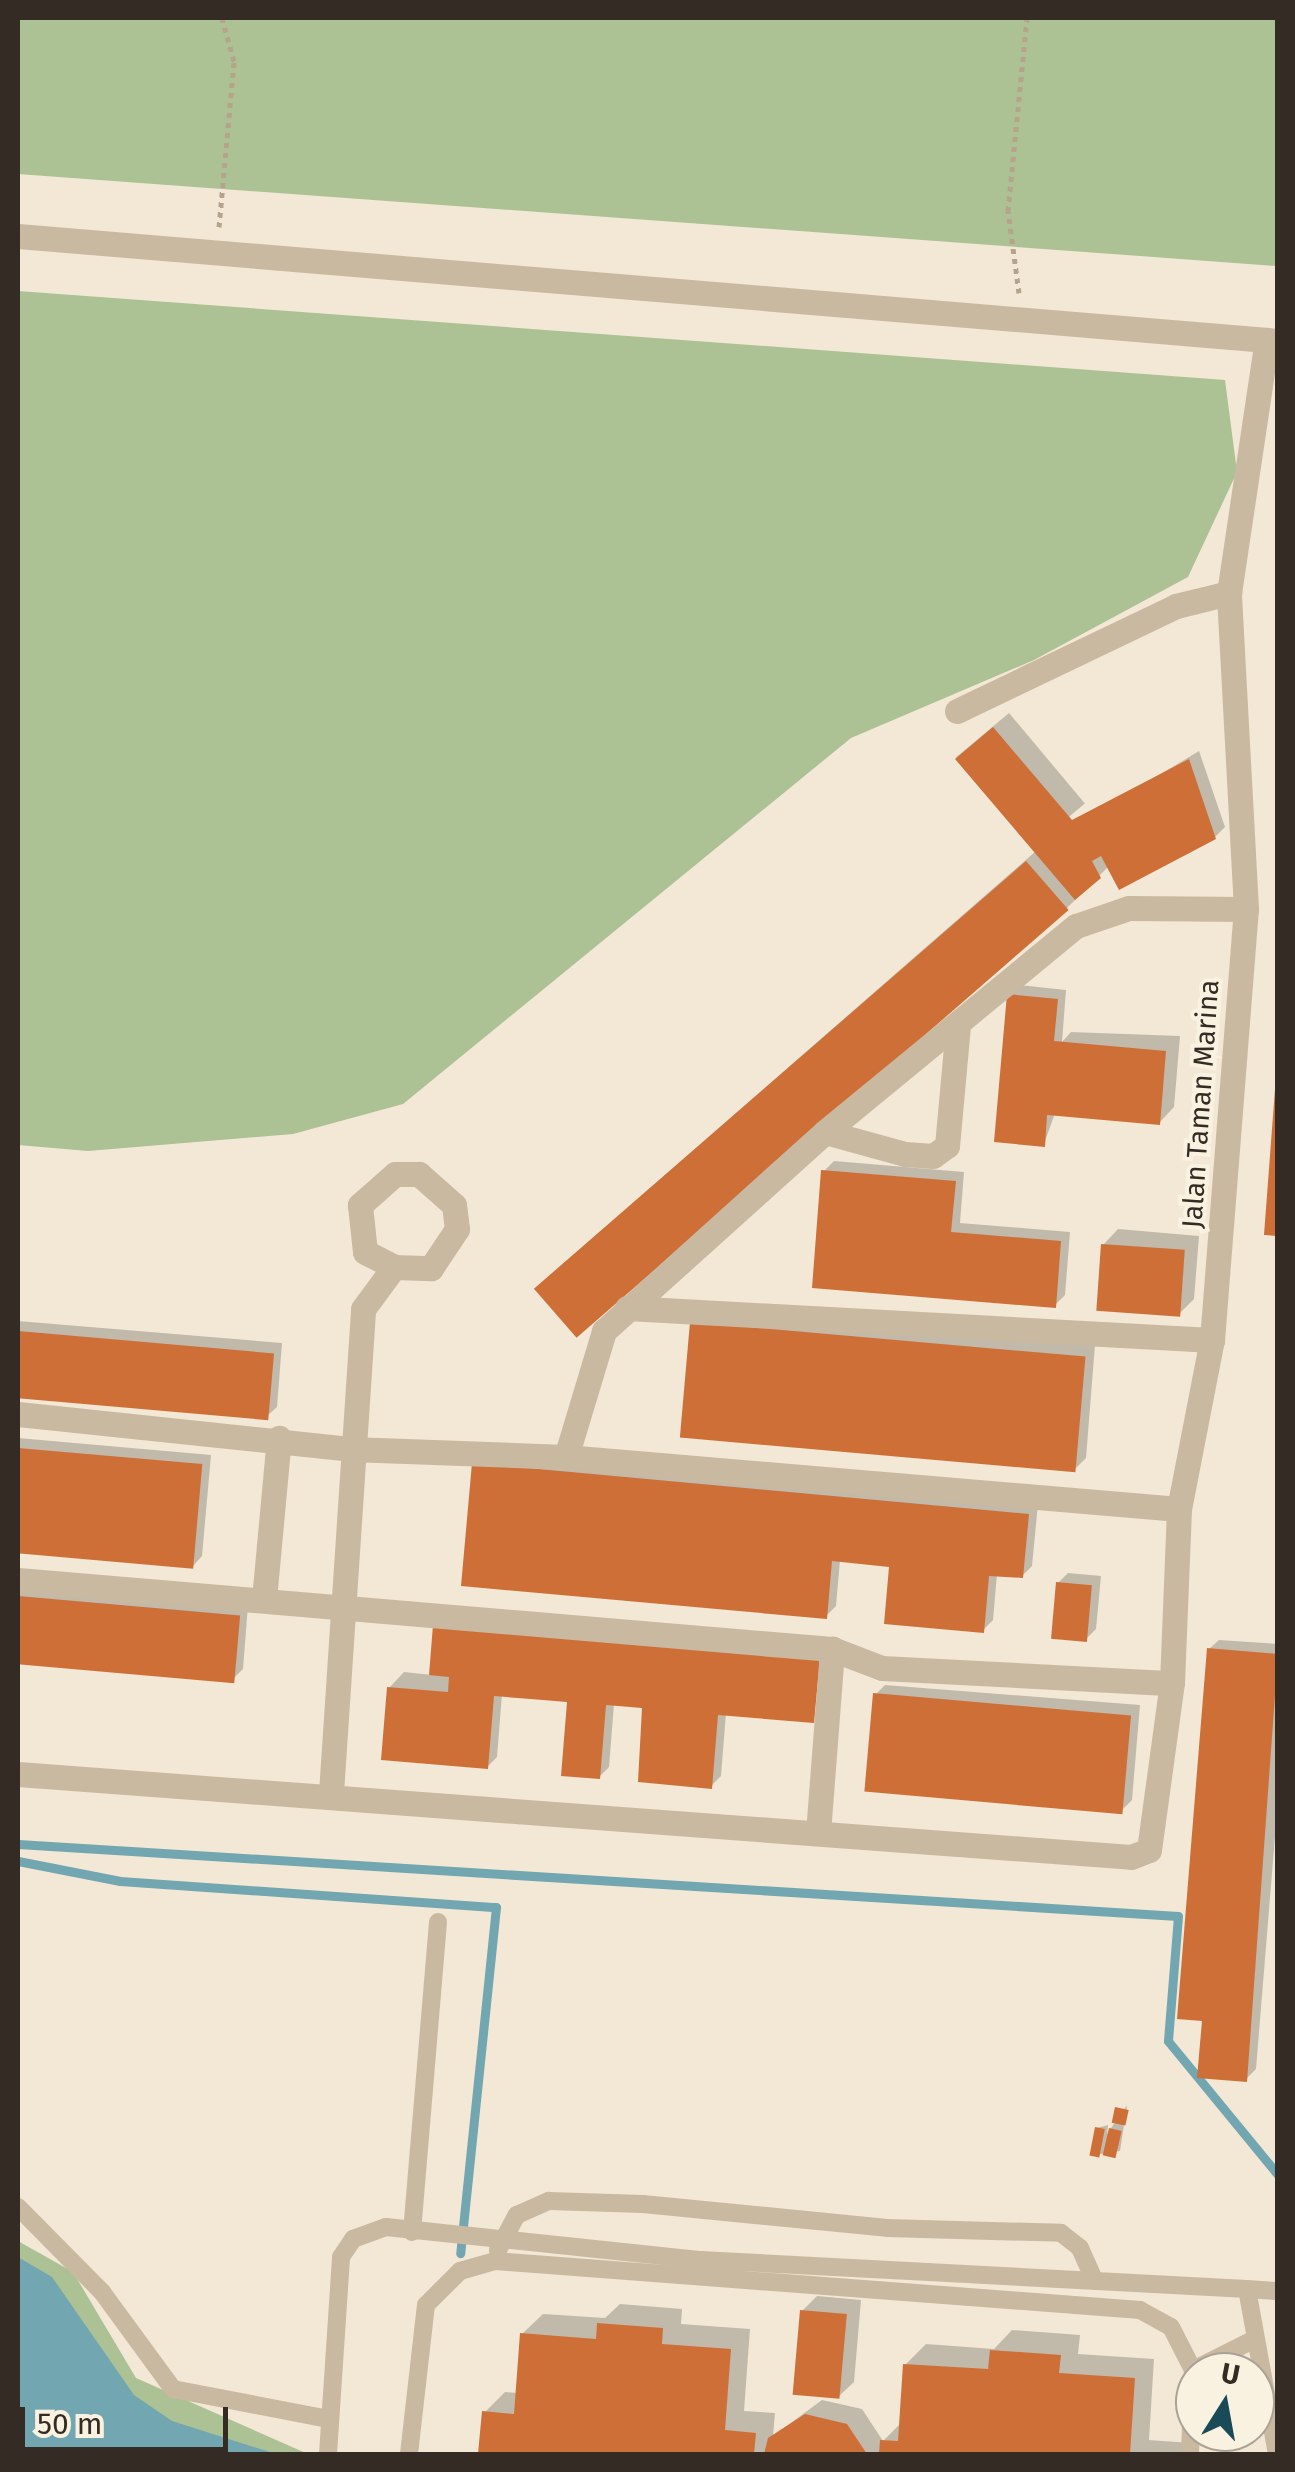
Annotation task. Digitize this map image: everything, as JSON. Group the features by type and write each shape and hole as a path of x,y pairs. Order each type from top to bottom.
{"street":[{"path":"18,236 1272,340"},
{"name":"Jalan Taman Marina","path":"818,1833 1131,1857 1154,1842 1172,1683 1179,1509 1212,1340 1246,909 1230,593 1272,340"},
{"path":"956,711 1176,606 1230,593"},
{"path":"566,1457 593,1349 626,1308 825,1132 958,1024 1106,911 1246,909"},
{"path":"825,1132 905,1154 933,1156 947,1146 958,1024"},
{"path":"330,1793 344,1606 350,1449 363,1309 394,1267"},
{"path":"626,1308 1212,1340"},
{"path":"18,1414 279,1438 350,1449 566,1457 1179,1509"},
{"path":"264,1600 279,1438"},
{"path":"18,1580 832,1649 882,1668 1172,1683"},
{"path":"18,1774 330,1793 818,1833 832,1649"}],"lane":[{"path":"412,2232 438,1922"},
{"path":"409,2454 426,2305 460,2271 493,2249 517,2215 550,2201 644,2204 887,2228 1061,2233 1080,2248 1095,2282"},
{"path":"18,2207 102,2292 173,2390 329,2419"},
{"path":"328,2454 342,2257 374,2229 412,2232 493,2249 1140,2310 1171,2327 1184,2352"},
{"path":"493,2249 1278,2291"},
{"path":"1247,2290 1277,2454"},
{"path":"1229,2352 1255,2339"}],"path":[{"path":"216,253 234,62 222,18"},
{"path":"1023,322 1008,211 1027,18"}],"green space":[{"path":"18,18 1277,18 1277,266 18,174"},
{"path":"18,291 1225,380 1237,472 1188,577 1034,660 851,738 403,1104 293,1134 88,1151 18,1145"},
{"path":"18,2241 73,2272 136,2378 308,2454 18,2454"}],"water":[{"path":"18,2257 52,2277 134,2395 172,2421 276,2454 18,2454"}],"building":[{"path":"993,727 1072,820 1189,759 1216,839 1119,890 1101,856 1092,861 1101,878 1075,900 955,759"},
{"path":"1026,861 1069,910 577,1338 534,1289"},
{"path":"1007,994 1058,999 1054,1041 1166,1051 1160,1125 1047,1115 1045,1147 994,1142"},
{"path":"1278,1089 1278,1236 1264,1235"},
{"path":"821,1170 956,1181 951,1232 1061,1241 1056,1308 812,1288"},
{"path":"1101,1244 1185,1250 1180,1317 1096,1311"},
{"path":"690,1322 1085,1357 1075,1472 680,1438"},
{"path":"18,1331 274,1353 268,1420 18,1398"},
{"path":"18,1448 202,1464 193,1569 18,1553"},
{"path":"472,1463 1029,1514 1023,1578 989,1576 984,1633 884,1624 889,1567 832,1561 827,1619 461,1586"},
{"path":"1056,1582 1092,1585 1087,1642 1051,1639"},
{"path":"18,1596 240,1615 234,1683 18,1664"},
{"path":"433,1625 820,1658 814,1723 718,1715 712,1789 638,1782 642,1708 606,1705 600,1779 561,1776 567,1702 494,1696 488,1769 381,1760 387,1687 448,1692 449,1677 429,1675"},
{"path":"1207,1648 1278,1654 1247,2082 1197,2078 1202,2021 1177,2019"},
{"path":"873,1693 1131,1716 1122,1814 864,1792"},
{"path":"1115,2107 1129,2110 1125,2126 1112,2123"},
{"path":"1095,2127 1105,2129 1099,2157 1089,2155"},
{"path":"1109,2128 1122,2131 1115,2158 1103,2155"},
{"path":"800,2310 847,2314 839,2399 793,2395"},
{"path":"597,2323 663,2328 662,2344 731,2349 725,2430 756,2433 754,2454 478,2454 482,2411 514,2414 520,2333 596,2339"},
{"path":"990,2350 1061,2355 1059,2373 1135,2378 1130,2454 879,2454 880,2440 898,2441 903,2364 988,2369"},
{"path":"805,2414 847,2424 867,2454 764,2454 768,2438"}],"waterway":[{"path":"18,1844 1178,1916 1168,2041 1278,2175"},
{"path":"18,1861 120,1881 496,1907 460,2253"}]}
